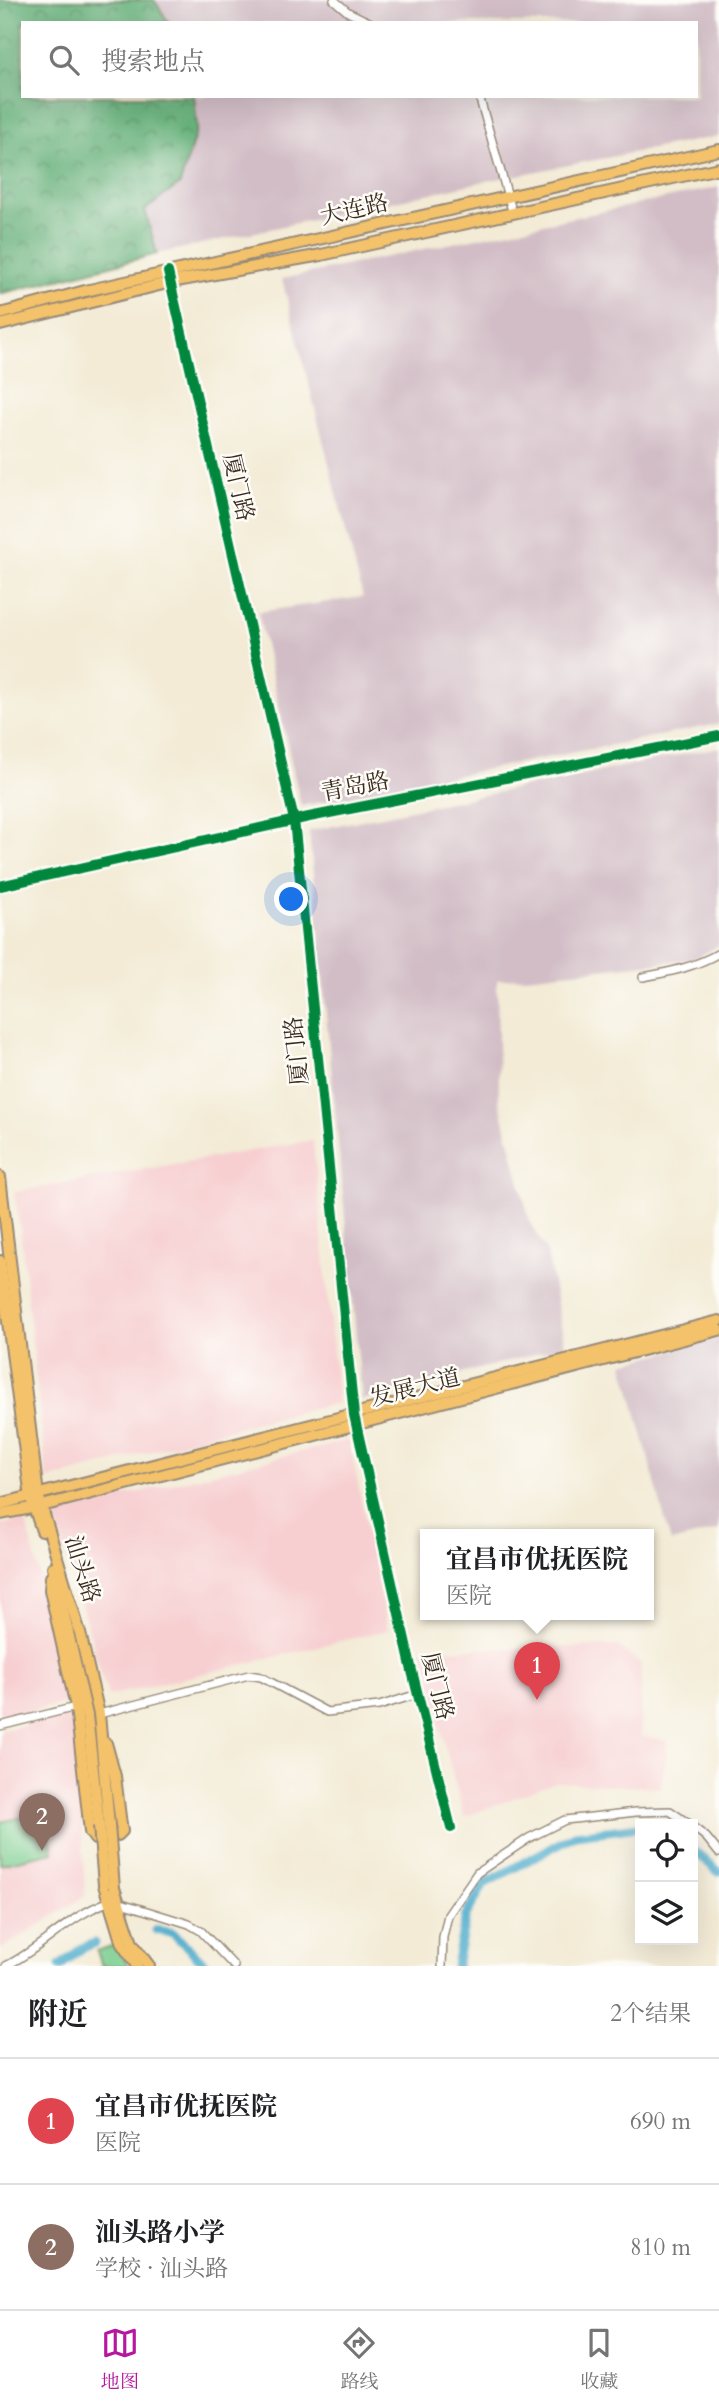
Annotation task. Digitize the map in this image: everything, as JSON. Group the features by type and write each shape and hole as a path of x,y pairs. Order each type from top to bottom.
{"main road":[{"name":"大连路","path":"0,325 170,277 508,196 719,150"},
{"name":"大连路","path":"0,314 85,291 321,255 719,168"},
{"name":"汕头路","path":"0,1177 36,1502 80,1633 99,1714 109,1886 122,1944 136,1966"},
{"name":"汕头路","path":"0,1261 36,1502 87,1715 104,1826"},
{"name":"发展大道","path":"0,1514 36,1502 719,1321"},
{"name":"发展大道","path":"355,1419 719,1330"},
{"name":"发展大道","path":"0,1504 36,1502"},
{"path":"52,1564 50,1590 76,1707 90,1832 94,1839"},
{"path":"99,1714 115,1776 122,1831 118,1835"},
{"name":"汕头路","path":"113,1902 132,1943 149,1966"}],"street":[{"path":"334,0 348,12 367,21"},
{"path":"480,98 513,214"},
{"name":"厦门路","path":"170,277 294,820 355,1419 451,1828"},
{"name":"青岛路","path":"0,886 294,820 719,736"},
{"path":"643,977 684,969 719,953"},
{"path":"99,1714 249,1675 261,1677 327,1712 379,1706 418,1693"},
{"path":"0,1726 76,1707"},
{"path":"442,1966 443,1937 448,1915 477,1873 529,1838 565,1820 670,1811 681,1819"},
{"path":"698,1831 706,1836 719,1853"},
{"path":"6,1966 28,1954 90,1908 113,1902 189,1924 201,1931 234,1966"}],"shaded area":[{"path":"154,0 719,0 719,136 481,182 157,254 145,210 181,184 197,128 194,98 698,98 698,21 168,21"},
{"path":"719,187 719,724 301,806 258,612 363,597 282,279"},
{"path":"719,747 719,945 695,959 497,980 499,1100 530,1223 547,1252 565,1346 362,1400 309,831"},
{"path":"313,1140 338,1403 254,1423 47,1480 14,1192"},
{"path":"719,1339 719,1530 671,1542 623,1363"},
{"path":"349,1440 388,1630 108,1696 54,1513"},
{"path":"25,1519 73,1701 0,1720 0,1525"},
{"path":"618,1646 641,1664 641,1736 668,1741 661,1788 556,1782 464,1817 419,1650"},
{"path":"71,1714 80,1786 85,1896 0,1950 0,1731"}],"green space":[{"path":"0,0 154,0 168,21 21,21 21,98 194,98 197,128 180,184 145,210 157,254 0,294"},
{"path":"44,1813 53,1852 0,1864 0,1822"},
{"path":"117,1944 128,1966 102,1966 97,1951"}],"waterway":[{"path":"456,1966 466,1915 484,1884 575,1835 635,1828"},
{"path":"698,1854 719,1872"},
{"path":"156,1930 173,1933 207,1966"},
{"path":"60,1966 82,1948 95,1943"}],"cycle path":[{"path":"168,272 294,820 354,1415 451,1828"},
{"path":"0,886 309,817 719,736"}],"place":[{"name":"宜昌市优抚医院","path":"537,1700"},
{"name":"汕头路小学","path":"42,1851"}]}
